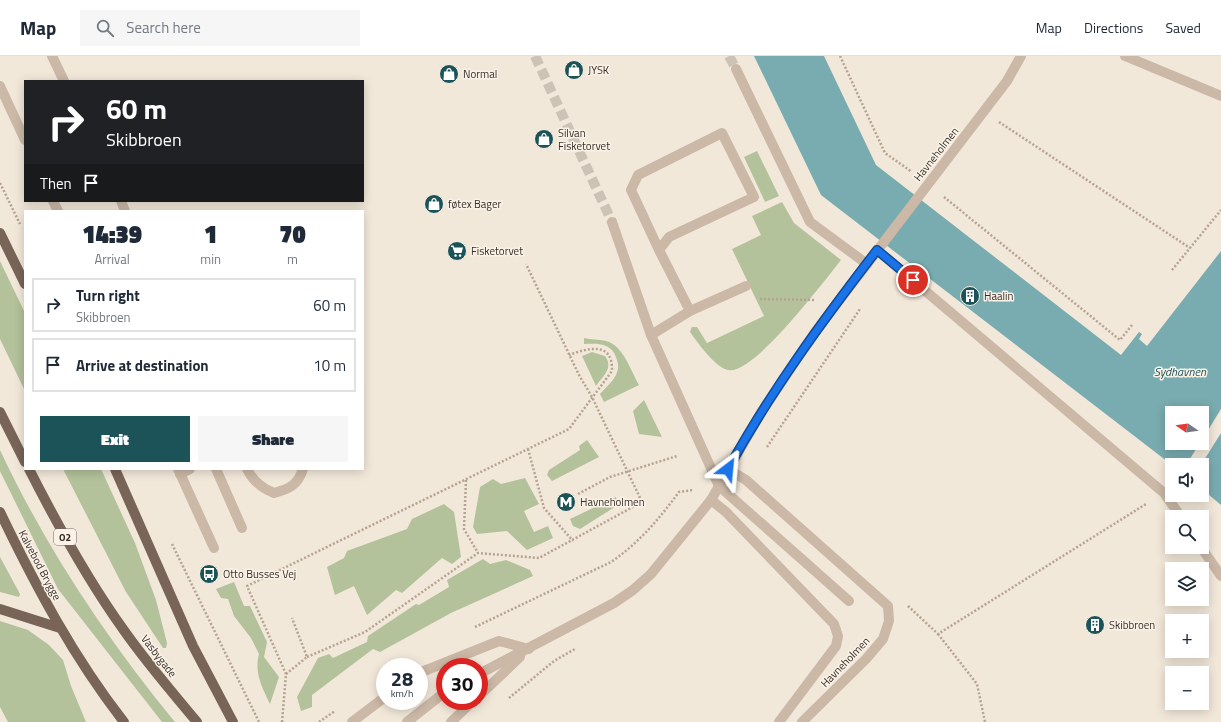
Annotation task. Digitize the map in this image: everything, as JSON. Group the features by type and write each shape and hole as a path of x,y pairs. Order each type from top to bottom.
{"main road":[{"path":"0,233 24,282"},
{"path":"0,412 24,460"},
{"name":"Vasbygade","path":"30,470 76,557 105,602 144,658 197,722"},
{"path":"115,470 193,646 233,722"},
{"name":"Kalvebod Brygge","path":"0,512 23,560 60,628"},
{"path":"0,609 60,628 124,722"}],"street":[{"path":"45,56 57,80"},
{"path":"52,56 64,80"},
{"name":"Havneholmen","path":"488,669 614,603 633,590 656,568 711,500 762,411 815,332 1007,81 1021,56"},
{"path":"1125,56 1221,96"},
{"path":"736,69 810,222 867,264"},
{"path":"0,86 24,138"},
{"path":"659,250 669,237 754,197 722,133 638,175 631,190 659,250 690,311"},
{"path":"612,222 651,335 719,486 848,601"},
{"path":"879,248 1164,493 1176,510"},
{"path":"651,335 690,311 746,286"},
{"name":"Havneholmen","path":"728,469 746,480 888,606 889,621 883,639 866,659 802,722"},
{"path":"216,470 242,528"},
{"path":"248,470 251,477 263,489 274,494 289,489 299,480 303,470"},
{"path":"179,472 214,548"},
{"name":"Havneholmen","path":"711,500 726,512 834,624 838,636 836,646 779,722"},
{"path":"1206,554 1221,576"},
{"path":"428,669 499,641 528,649"},
{"name":"Havneholmen","path":"488,687 528,649"},
{"path":"407,722 436,699"},
{"path":"352,722 376,704"},
{"path":"451,722 464,710"}],"path":[{"path":"840,56 885,153 928,183 1120,340 1132,325"},
{"path":"984,111 1190,248"},
{"path":"0,182 22,228"},
{"path":"1172,270 1221,210"},
{"path":"286,674 307,657 365,632 478,553 539,558 573,541 642,502 526,264"},
{"path":"746,286 753,299 839,300"},
{"path":"282,722 286,674 247,586 569,429 612,371 612,364 609,356 595,348 570,355"},
{"path":"528,449 544,508 573,541"},
{"path":"578,494 610,477 677,456"},
{"path":"466,480 464,528 478,553"},
{"path":"468,630 610,562 630,550 655,523 679,492 719,486"},
{"path":"938,634 1164,493"},
{"path":"905,603 938,634 977,684 985,722"},
{"path":"202,606 258,722"},
{"path":"292,618 307,657"}],"green space":[{"path":"757,151 779,196 765,202 744,157"},
{"path":"782,202 794,223 841,260 805,305 771,343 754,358 739,368 728,370 718,365 713,360 690,332 692,327 697,327 707,343 764,316 732,249 761,235 752,216"},
{"path":"0,261 24,311 24,389 0,339"},
{"path":"584,338 612,343 626,359 639,385 604,402 600,394 616,375 618,370 617,360 615,354 608,347 600,344 584,344"},
{"path":"592,352 605,356 608,364 606,372 596,386 582,356"},
{"path":"644,400 662,437 639,434 633,411"},
{"path":"587,440 599,457 552,481 547,475 549,470 580,450 579,446"},
{"path":"0,450 57,557 101,625 175,722 162,722 58,589 0,471"},
{"path":"64,470 101,470 135,543 156,600 167,643 166,648 163,648 126,592"},
{"path":"525,478 539,504 524,511 534,532 548,526 553,538 527,550 507,531 477,534 473,527 480,487 493,479 501,484"},
{"path":"616,497 618,505 580,529 573,526 570,519"},
{"path":"444,504 454,512 461,557 452,564 442,558 402,593 396,590 367,615 354,586 335,595 327,567 344,558 347,551 407,529 412,519"},
{"path":"0,557 20,594 19,597 0,592"},
{"path":"483,559 490,564 506,560 530,570 533,576 451,613 380,652 373,649 312,695 312,707 301,711 297,697 318,658 329,654 333,658 367,642 368,636 416,604 419,605 449,587 447,580"},
{"path":"234,582 244,606 250,606 267,642 264,657 279,677 270,704 258,674 257,667 259,654 251,638 234,616 228,599 221,598 216,589"},
{"path":"0,621 28,630 49,645 63,660 71,686 86,722 8,722 0,707"}],"water":[{"name":"Sydhavnen","path":"754,56 824,56 876,165 1121,355 1139,332 1142,334 1139,339 1147,346 1221,251 1221,505 1209,495 1209,458 1165,458 1165,460 821,195"}],"pier":[{"path":"1221,409 1221,433 1205,458 1190,458 1196,450 1209,450 1209,429"}],"tunnel":[{"path":"535,56 612,222"},
{"path":"729,56 736,69"}],"place":[{"name":"JYSK","path":"574,70"},
{"name":"Normal","path":"449,74"},
{"name":"Silvan Fisketorvet","path":"544,139"},
{"name":"føtex Bager","path":"434,204"},
{"name":"Fisketorvet","path":"457,251"},
{"name":"Haalin","path":"970,296"},
{"name":"Havneholmen","path":"566,502"},
{"name":"Otto Busses Vej","path":"209,574"},
{"name":"Skibbroen","path":"1095,625"}],"route":[{"path":"728,469 762,411 815,332 877,250 913,280"}]}
